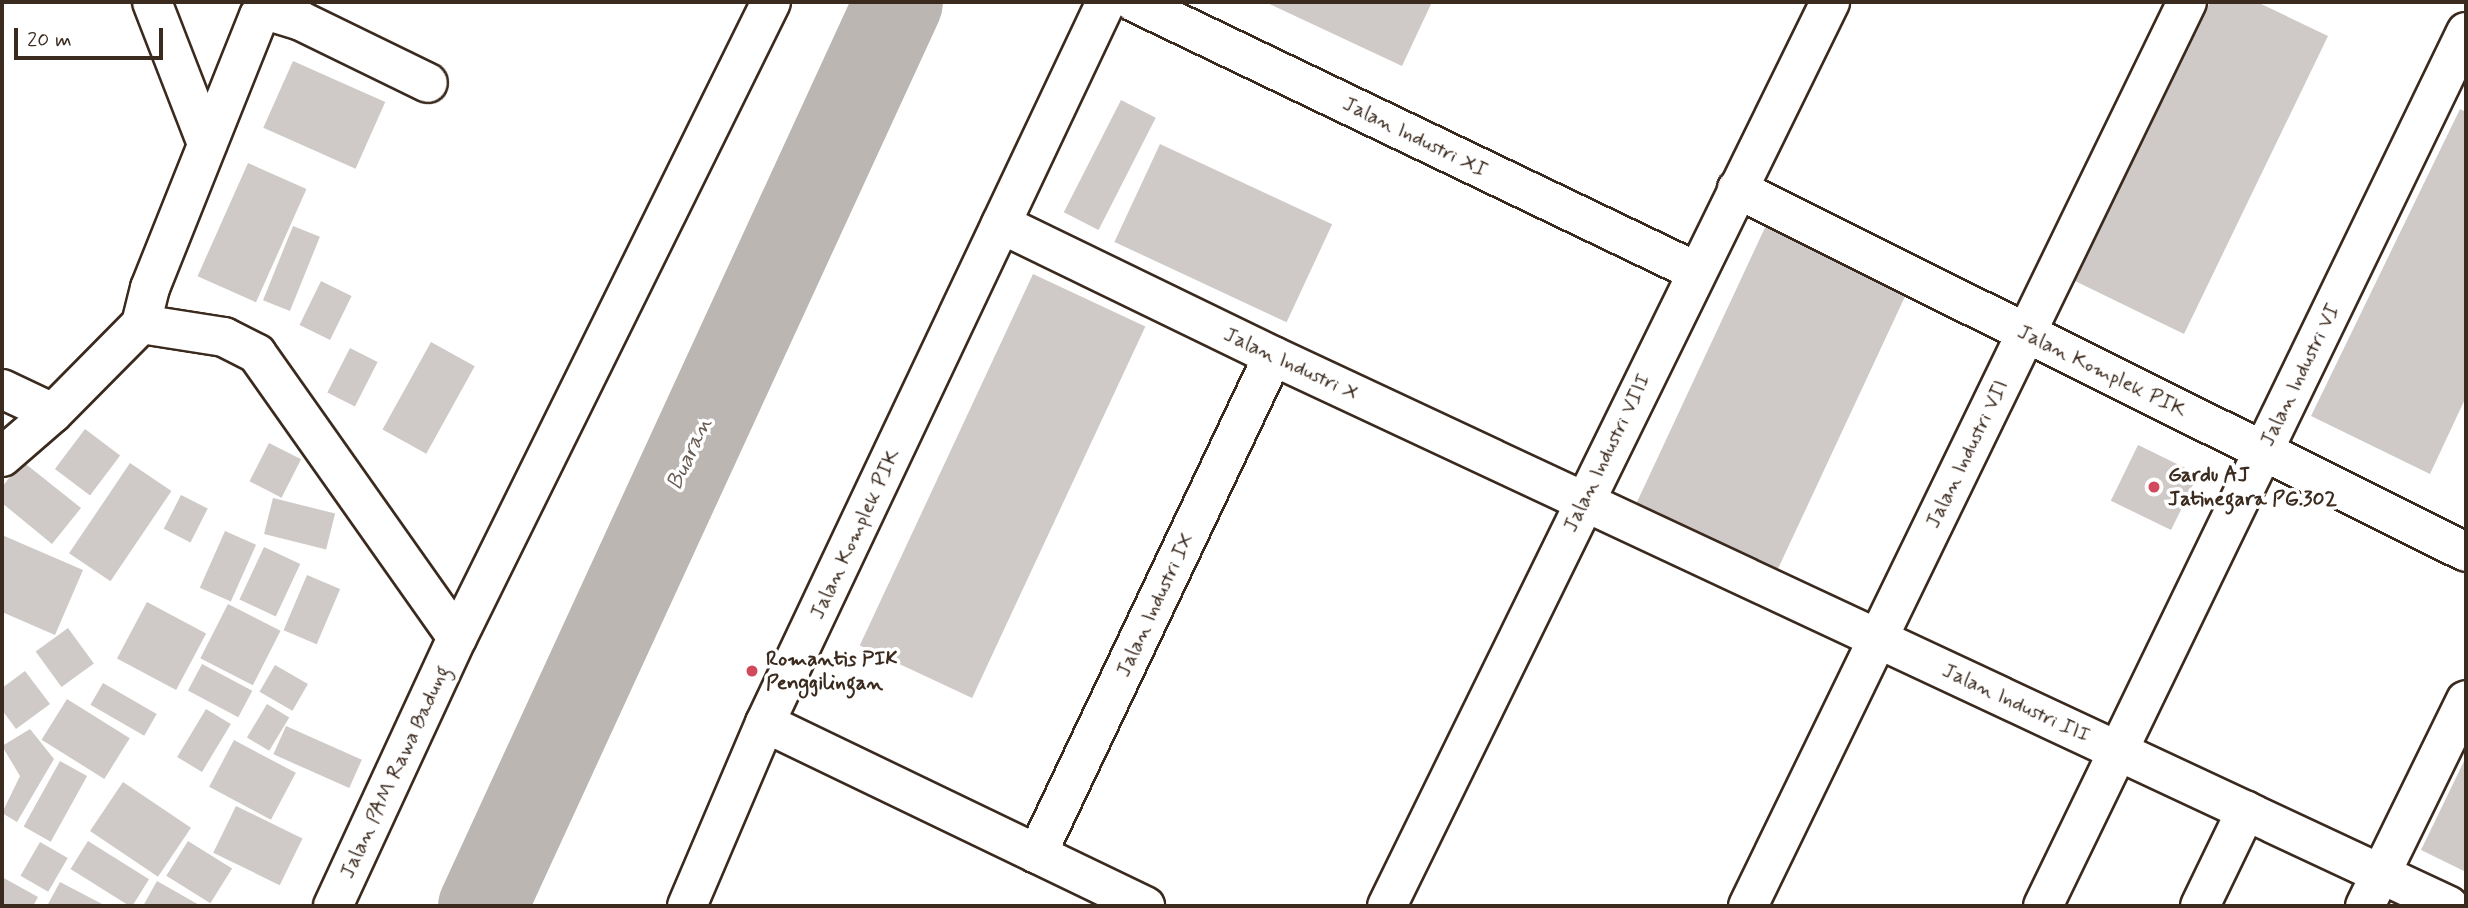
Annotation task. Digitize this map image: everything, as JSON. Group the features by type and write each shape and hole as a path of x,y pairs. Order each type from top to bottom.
{"street":[{"path":"152,2 207,144"},
{"name":"Jalan PAM Rawa Badung","path":"333,906 457,638 771,2"},
{"name":"Jalan Komplek PIK","path":"687,906 765,723 1106,2"},
{"name":"Jalan Industri XI","path":"1134,2 1697,272"},
{"name":"Jalan Industri VIII","path":"1387,906 1830,2"},
{"name":"Jalan Industri VII","path":"1748,906 2187,2"},
{"path":"2,457 53,413 141,324 150,288 259,16 272,12 301,21 428,83"},
{"name":"Jalan Industri VI","path":"2043,906 2466,32"},
{"name":"Jalan Komplek PIK","path":"1737,189 2466,552"},
{"name":"Jalan Industri X","path":"1001,223 1273,356 1584,501"},
{"path":"141,324 224,337 257,355 457,638"},
{"name":"Jalan Industri IX","path":"1037,854 1273,356"},
{"path":"2,389 53,413"},
{"name":"Jalan Industri III","path":"1584,501 2246,811 2373,890 2449,906"},
{"path":"2373,890 2466,700"},
{"path":"765,723 1145,906"},
{"path":"2200,906 2246,811"}],"building":[{"path":"1265,2 1432,2 1402,66"},
{"path":"2210,2 2257,2 2328,36 2184,334 2075,281"},
{"path":"293,61 385,102 356,169 263,128"},
{"path":"1121,100 1156,118 1099,230 1064,212"},
{"path":"2460,109 2466,112 2466,397 2430,474 2311,416"},
{"path":"1160,144 1332,224 1287,322 1114,242"},
{"path":"248,163 306,189 256,302 198,276"},
{"path":"1769,219 1910,285 1776,572 1635,506"},
{"path":"293,226 320,237 290,311 263,300"},
{"path":"1033,274 1145,326 972,698 860,646"},
{"path":"321,281 352,296 330,340 300,325"},
{"path":"431,342 475,366 426,454 383,429"},
{"path":"350,348 378,362 355,407 327,393"},
{"path":"85,429 120,455 90,495 55,469"},
{"path":"269,443 301,459 282,498 249,481"},
{"name":"Gardu AJ Jatinegara PG.302","path":"2138,445 2198,474 2171,530 2111,501"},
{"path":"22,461 81,508 52,544 2,503 2,487"},
{"path":"130,463 171,491 110,581 69,553"},
{"path":"181,495 208,509 190,542 164,529"},
{"path":"273,498 335,513 326,549 264,534"},
{"path":"225,531 256,545 231,601 200,588"},
{"path":"2,535 83,570 55,635 2,612"},
{"path":"264,547 300,564 276,616 239,600"},
{"path":"307,575 340,589 317,644 284,630"},
{"path":"147,602 206,633 176,690 117,659"},
{"path":"228,604 281,631 253,685 200,658"},
{"path":"68,628 94,664 62,687 36,652"},
{"path":"202,664 252,691 238,717 188,690"},
{"path":"275,665 308,684 292,711 260,692"},
{"path":"25,671 50,704 16,729 2,710 2,688"},
{"path":"103,683 157,714 144,736 90,705"},
{"path":"67,699 130,738 104,779 42,740"},
{"path":"267,704 289,717 269,751 247,737"},
{"path":"206,709 231,724 202,772 177,757"},
{"path":"286,726 362,760 349,788 273,754"},
{"path":"30,729 54,759 17,822 2,813 20,776 2,746"},
{"path":"234,740 296,773 271,820 209,787"},
{"path":"2466,757 2466,872 2421,850"},
{"path":"60,761 87,776 51,842 24,827"},
{"path":"123,782 191,828 158,877 90,831"},
{"path":"236,806 303,838 280,885 213,853"},
{"path":"88,841 149,879 130,906 71,869"},
{"path":"188,841 232,869 210,903 166,876"},
{"path":"40,842 68,858 48,892 20,876"},
{"path":"2,877 38,897 33,906 2,906"},
{"path":"157,881 201,906 143,906"},
{"path":"60,882 106,906 47,906"}],"waterway":[{"name":"Buaran","path":"482,906 898,2"}],"place":[{"name":"Gardu AJ Jatinegara PG.302","path":"2154,487"},
{"name":"Romantis PIK Penggilingan","path":"752,671"}]}
